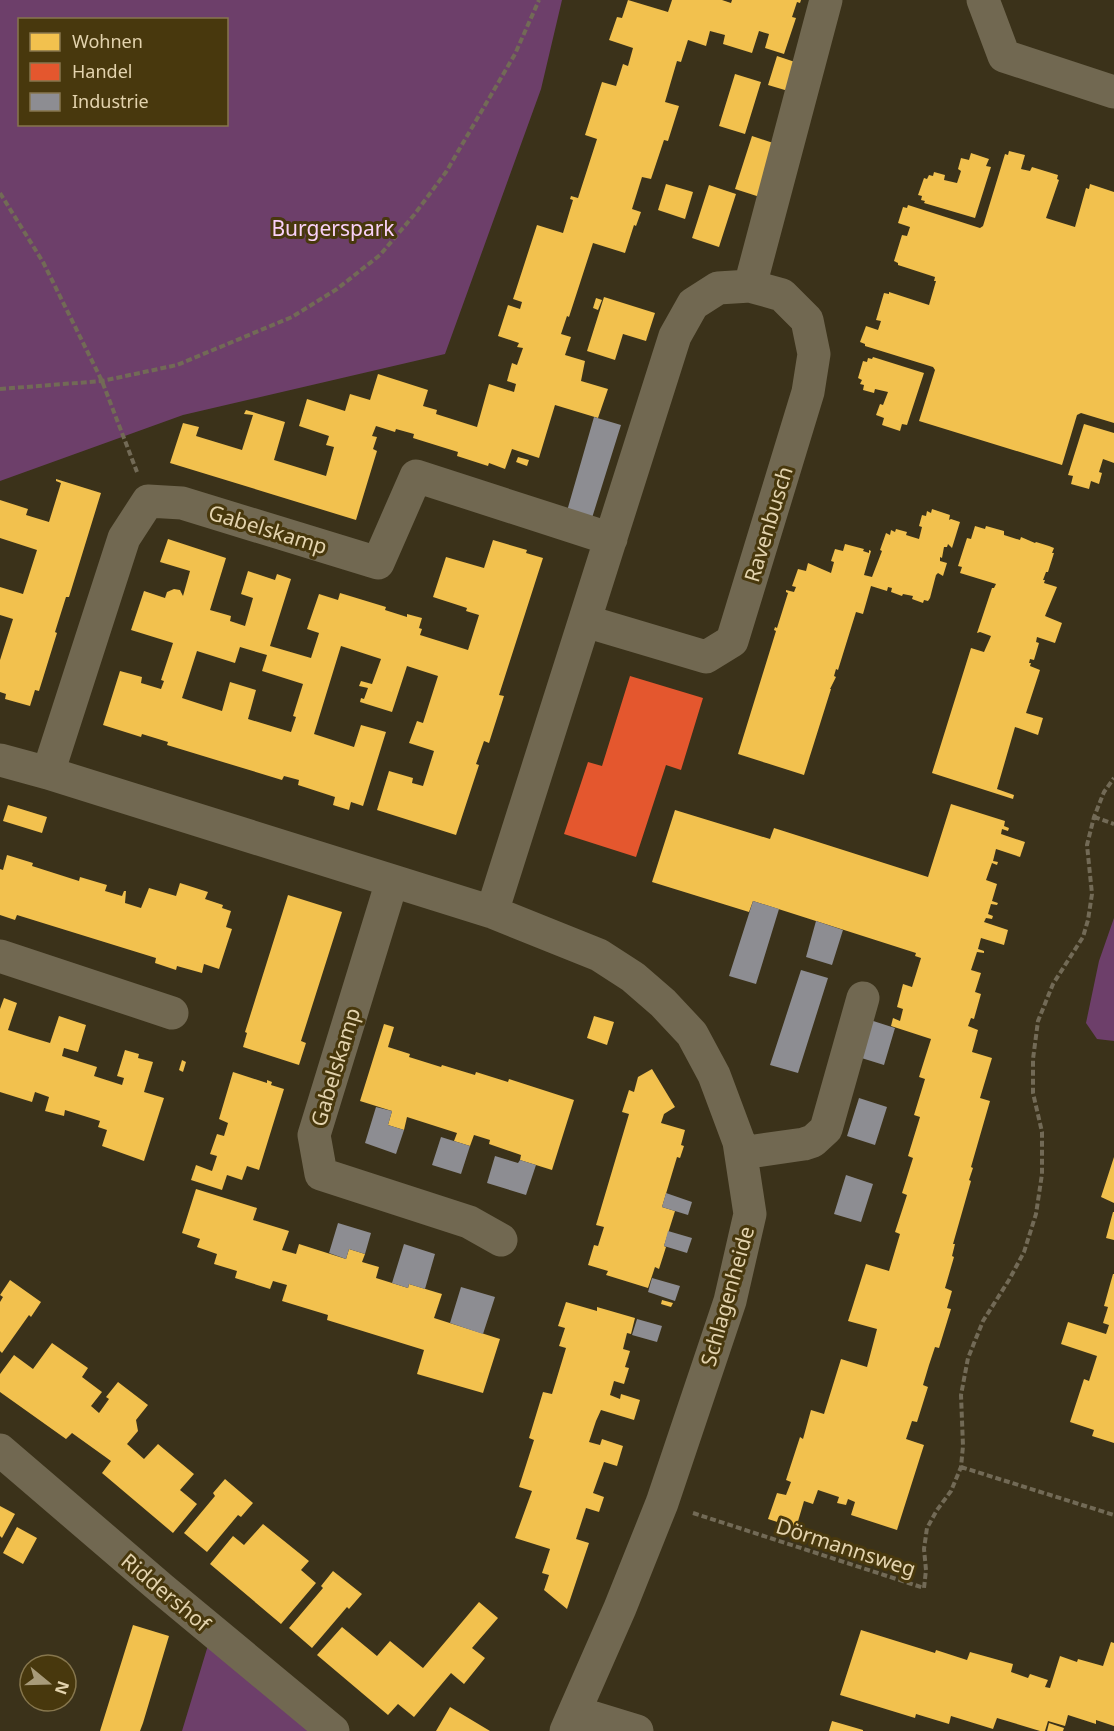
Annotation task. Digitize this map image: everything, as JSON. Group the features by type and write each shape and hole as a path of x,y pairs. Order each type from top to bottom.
{"street":[{"path":"750,286 826,0"},
{"path":"983,0 1004,56 1114,92"},
{"name":"Ravenbusch","path":"492,912 675,336 693,304 718,288 750,286 782,295 807,320 814,354 808,392 732,641 706,657 585,621"},
{"name":"Gabelskamp","path":"148,501 182,503 378,563 416,476 610,539"},
{"path":"48,773 124,538 148,501"},
{"path":"0,760 492,912"},
{"name":"Gabelskamp","path":"392,881 314,1135 321,1174 470,1222 501,1240"},
{"name":"Schlagenheide","path":"492,912 599,954 633,977 663,1003 692,1034 714,1075 739,1142 750,1214 730,1301 662,1503 571,1721 637,1731"},
{"path":"0,956 172,1013"},
{"path":"741,1154 804,1144 813,1141 826,1129 863,998"},
{"name":"Riddershof","path":"0,1450 333,1731"}],"path":[{"path":"0,389 102,381 177,365 292,317 337,289 380,255 446,172 515,54 539,0"},
{"path":"0,193 43,262 102,381 148,501"},
{"name":"Dörmannsweg","path":"662,1503 924,1588 926,1570 924,1549 927,1528 936,1510 951,1491 961,1467 963,1446 961,1395 968,1358 983,1321 1024,1252 1036,1215 1042,1174 1042,1132 1033,1093 1033,1059 1038,1021 1053,984 1083,937 1092,894 1087,845 1094,817 1104,792 1114,778"},
{"path":"1094,817 1114,824"},
{"path":"961,1467 1114,1515"}],"green space":[{"name":"Burgerspark","path":"0,0 562,0 541,89 445,354 183,415 0,481"},
{"path":"1114,918 1114,1041 1097,1039 1086,1023 1099,961"},
{"path":"209,1642 316,1731 182,1731"}],"building: Wohnen":[{"path":"628,0 668,12 672,0 722,0 731,3 732,0 801,0 800,3 797,2 792,17 796,18 784,54 765,48 769,34 759,31 752,53 723,44 725,35 710,31 706,46 688,40 681,62 677,61 665,102 679,106 668,141 664,140 651,179 642,177 632,209 641,212 625,253 593,243 569,317 567,316 561,334 571,337 565,355 585,361 581,381 608,389 598,418 555,405 539,458 512,449 505,469 457,456 458,452 413,438 414,434 396,429 395,432 376,426 372,436 377,437 373,449 377,451 356,520 170,463 183,423 199,427 196,436 242,450 253,415 244,414 246,410 285,422 274,460 326,476 334,447 326,445 329,436 299,426 307,399 345,411 350,394 370,400 378,374 428,390 423,406 437,410 436,414 477,427 489,384 514,392 516,384 507,381 512,363 517,365 523,348 517,347 519,343 498,336 508,305 520,309 522,302 513,299 537,225 563,233 573,200 570,199 571,196 578,198 597,139 585,135 602,82 616,86 623,64 628,66 633,48 609,40 617,17 622,18"},
{"path":"777,56 804,65 795,93 768,85"},
{"path":"735,74 761,82 745,134 719,126"},
{"path":"752,136 779,145 763,198 735,189"},
{"path":"1009,151 1025,155 1021,169 1030,171 1032,167 1058,175 1059,180 1046,218 1075,227 1086,188 1089,189 1090,184 1114,192 1114,423 1081,413 1077,415 1062,465 919,421 935,370 933,367 865,346 860,342 866,326 878,330 881,321 876,320 884,293 889,294 889,292 929,305 936,281 934,281 935,277 898,265 894,261 902,235 907,236 910,227 898,223 903,207 907,208 908,205 980,228 983,226 1005,154 1008,155"},
{"path":"971,153 989,159 986,166 991,167 975,218 924,203 925,201 921,200 922,196 918,195 924,178 927,179 929,175 933,176 934,172 945,175 944,180 957,183 961,171 958,169 961,158 969,160"},
{"path":"666,184 693,192 685,219 658,210"},
{"path":"709,185 736,194 719,247 692,238"},
{"path":"604,297 655,313 646,341 623,334 615,360 587,351"},
{"path":"596,298 602,300 598,310 593,308"},
{"path":"873,357 924,373 907,425 902,424 900,431 882,425 884,418 876,415 888,392 875,389 874,393 863,390 864,385 860,384 862,380 858,378 863,361 867,362 868,358"},
{"path":"1084,424 1114,433 1114,463 1103,459 1099,472 1102,473 1099,484 1091,481 1089,489 1071,484 1073,476 1068,475"},
{"path":"518,457 529,460 527,466 516,462"},
{"path":"56,479 101,493 69,597 66,597 55,632 57,633 39,691 35,690 30,706 5,699 6,694 0,692 0,660 13,619 0,615 0,587 23,594 37,550 0,538 0,500 28,509 26,515 49,522 61,483"},
{"path":"932,509 950,515 949,520 960,522 952,548 948,544 944,547 942,558 940,557 940,561 947,563 943,576 938,573 936,575 930,598 928,601 924,600 923,603 912,599 913,596 903,594 902,596 891,592 892,588 888,587 887,591 871,586 863,614 856,612 804,775 738,754 776,631 774,630 775,627 777,628 788,593 786,590 794,592 796,587 792,586 798,569 806,571 808,563 831,573 834,562 831,561 835,549 843,551 845,544 864,549 863,551 869,553 869,550 871,551 864,575 872,577 886,533 890,535 891,530 895,532 896,529 919,539 922,515 926,516 927,511 931,513"},
{"path":"975,526 985,529 986,526 1004,531 1004,535 1020,540 1021,537 1054,548 1048,572 1043,580 1045,580 1044,583 1057,587 1045,616 1062,623 1055,643 1037,637 1036,642 1039,643 1034,660 1030,659 1030,666 1040,670 1026,713 1043,718 1038,735 1015,727 997,789 1014,795 1013,799 932,773 971,648 984,652 991,636 977,633 992,588 996,584 960,573 962,567 958,566 967,538 971,539"},
{"path":"168,539 226,558 210,610 231,616 230,621 245,626 253,598 241,594 248,571 275,580 277,574 291,579 270,646 311,658 319,633 307,629 319,594 338,600 340,593 386,607 385,610 407,617 407,614 422,618 419,628 422,629 420,635 468,650 479,615 466,611 467,608 433,597 446,557 484,568 493,540 527,550 526,553 543,558 499,695 504,696 489,743 484,741 476,764 479,765 456,835 377,810 389,771 413,778 412,783 423,786 434,751 409,743 417,721 423,723 438,676 407,666 392,712 360,702 361,698 364,699 368,688 359,686 361,681 372,684 381,659 341,646 314,734 354,747 361,725 386,732 363,806 351,802 349,810 333,805 335,797 298,785 299,780 284,776 282,780 167,745 168,742 142,734 141,737 103,725 120,671 142,677 141,683 161,689 164,681 161,680 173,643 131,630 144,591 165,598 167,592 174,589 180,590 183,596 190,571 160,562","holes":["240,647 267,655 262,671 303,684 293,716 296,717 291,732 248,719 256,690 230,682 222,711 182,698 197,651 235,663"]},
{"path":"951,804 1005,821 1004,826 1009,828 1008,831 1002,829 1001,834 1025,842 1020,857 996,849 993,861 998,862 997,865 992,863 986,880 997,884 992,901 998,903 997,905 991,904 988,914 993,916 992,919 986,918 984,922 1008,930 1004,945 981,938 978,949 984,953 977,952 971,970 981,973 975,992 981,994 974,1019 971,1018 968,1026 978,1030 972,1052 992,1058 980,1098 990,1101 971,1167 973,1168 969,1180 971,1181 953,1244 955,1244 952,1256 954,1257 945,1288 952,1291 947,1308 951,1309 939,1348 935,1347 929,1365 923,1385 928,1387 917,1422 912,1421 906,1439 924,1445 897,1530 851,1515 855,1502 848,1499 846,1505 837,1503 839,1497 818,1490 813,1504 804,1501 796,1528 768,1519 777,1493 786,1495 791,1482 786,1480 800,1437 803,1439 811,1410 824,1414 841,1359 867,1367 877,1329 848,1321 866,1264 889,1271 900,1234 895,1232 907,1195 902,1193 913,1158 908,1156 920,1117 914,1115 925,1079 919,1077 931,1039 891,1026 893,1018 900,1021 903,1009 897,1007 903,984 912,987 921,958 915,956 916,953 753,901 749,912 652,882 675,810 770,839 774,828 928,877"},
{"path":"8,805 47,817 42,833 3,821"},
{"path":"7,855 33,863 32,866 79,881 80,877 107,885 105,891 122,896 126,891 125,903 141,908 149,888 176,896 180,883 208,892 205,899 223,905 222,908 231,911 226,927 232,929 219,969 204,964 202,973 177,966 176,970 155,963 156,958 17,915 15,920 0,915 0,869 3,870"},
{"path":"288,895 342,912 301,1041 306,1043 299,1065 243,1047 247,1033 245,1032"},
{"path":"4,998 17,1003 8,1030 50,1043 59,1016 86,1025 78,1052 64,1048 62,1056 97,1067 94,1076 122,1085 124,1078 117,1076 125,1050 139,1054 138,1058 153,1062 144,1092 164,1098 144,1161 102,1146 107,1130 98,1127 100,1121 65,1110 64,1116 45,1111 49,1097 35,1092 32,1102 0,1092 0,1009"},
{"path":"594,1016 614,1022 607,1045 587,1038"},
{"path":"384,1024 394,1027 388,1047 410,1054 409,1057 475,1075 476,1072 508,1082 509,1079 574,1100 552,1170 520,1160 521,1155 489,1144 490,1140 474,1135 470,1146 454,1141 457,1133 407,1117 404,1130 388,1125 392,1111 360,1101"},
{"path":"182,1060 186,1062 183,1072 179,1070"},
{"path":"652,1069 675,1107 664,1114 661,1123 685,1130 681,1145 684,1146 680,1158 677,1157 662,1207 675,1211 659,1269 655,1267 648,1288 606,1275 608,1271 588,1265 594,1245 598,1246 604,1227 596,1225 629,1114 622,1112 629,1090 634,1092 638,1077"},
{"path":"233,1072 267,1083 267,1080 272,1082 271,1085 284,1089 259,1170 247,1166 242,1180 227,1175 222,1190 191,1180 196,1165 212,1171 217,1156 210,1154 217,1134 224,1136 228,1123 219,1119"},
{"path":"1114,1157 1114,1203 1101,1197"},
{"path":"196,1189 257,1208 253,1220 289,1231 282,1250 296,1254 299,1244 346,1259 349,1249 365,1254 362,1262 379,1267 376,1278 408,1288 409,1284 442,1294 434,1318 500,1339 483,1393 417,1374 424,1350 327,1320 328,1315 282,1301 287,1285 273,1281 270,1289 235,1278 237,1271 214,1264 217,1254 197,1247 200,1239 182,1233"},
{"path":"1114,1212 1114,1240 1106,1238"},
{"path":"1113,1274 1114,1443 1092,1436 1094,1430 1070,1422 1084,1379 1089,1381 1097,1356 1061,1344 1068,1322 1106,1334 1109,1325 1103,1323 1108,1307 1104,1306"},
{"path":"10,1280 41,1302 2,1353 0,1351 0,1302 3,1297 0,1295"},
{"path":"662,1300 673,1303 671,1307 661,1304"},
{"path":"566,1302 597,1311 597,1307 635,1318 631,1334 627,1333 623,1349 630,1351 625,1367 629,1368 624,1384 614,1381 610,1395 620,1399 621,1394 640,1400 634,1420 601,1410 596,1421 589,1442 600,1445 602,1439 623,1446 617,1466 604,1462 593,1493 604,1497 599,1512 586,1508 576,1539 589,1543 567,1609 544,1590 549,1575 542,1573 550,1549 515,1538 532,1491 519,1487 534,1440 529,1438 543,1392 552,1394 566,1348 559,1346 565,1328 558,1326"},
{"path":"52,1343 88,1368 82,1377 102,1392 91,1406 99,1413 109,1399 106,1397 118,1382 148,1405 136,1420 138,1431 127,1444 144,1459 158,1444 194,1474 180,1490 197,1504 173,1533 102,1473 111,1461 72,1433 66,1439 0,1392 0,1374 14,1355 33,1369"},
{"path":"225,1479 253,1503 241,1517 238,1515 207,1552 184,1533 215,1496 213,1493"},
{"path":"0,1506 15,1514 2,1538 0,1536"},
{"path":"263,1524 309,1561 301,1570 316,1583 281,1624 210,1564 233,1536 244,1545"},
{"path":"17,1527 37,1538 23,1564 3,1553"},
{"path":"333,1571 362,1594 349,1609 347,1607 312,1648 289,1628 323,1588 321,1586"},
{"path":"479,1602 498,1618 472,1648 485,1658 464,1684 451,1673 414,1717 398,1704 388,1715 317,1655 342,1627 377,1656 390,1641 423,1668"},
{"path":"133,1625 169,1636 143,1723 140,1731 100,1731"},
{"path":"861,1630 935,1653 936,1650 967,1660 970,1652 1013,1664 1011,1672 1028,1678 1030,1674 1048,1680 1045,1687 1050,1688 1060,1656 1077,1662 1078,1659 1103,1666 1111,1642 1114,1643 1114,1726 1096,1720 1096,1724 1068,1715 1065,1726 1048,1721 1045,1731 997,1718 993,1729 951,1716 949,1724 916,1714 915,1718 840,1695"},
{"path":"450,1707 490,1731 436,1731"},
{"path":"832,1721 863,1730 863,1731 829,1731"},
{"path":"1049,1723 1064,1728 1063,1731 1047,1731"}],"building: Handel":[{"path":"630,676 703,698 681,770 666,765 636,857 564,834 588,762 602,766"}],"building: Industrie":[{"path":"594,417 621,425 592,518 567,511"},
{"path":"753,901 779,909 756,984 729,976"},
{"path":"816,921 843,930 832,965 806,957"},
{"path":"801,970 828,978 798,1073 770,1065"},
{"path":"867,1019 895,1028 884,1065 855,1056"},
{"path":"859,1098 887,1107 875,1145 847,1136"},
{"path":"376,1107 392,1111 388,1125 404,1130 396,1154 365,1143"},
{"path":"441,1137 470,1146 461,1174 432,1165"},
{"path":"495,1156 518,1163 520,1160 536,1165 526,1195 487,1183"},
{"path":"846,1175 873,1184 861,1222 834,1214"},
{"path":"666,1193 692,1202 688,1215 662,1207"},
{"path":"338,1223 371,1233 365,1254 349,1249 346,1259 329,1253"},
{"path":"668,1231 692,1238 687,1253 664,1246"},
{"path":"404,1244 435,1254 425,1289 409,1284 408,1288 392,1283"},
{"path":"652,1278 680,1286 675,1301 648,1292"},
{"path":"461,1287 495,1297 483,1334 450,1323"},
{"path":"637,1319 662,1326 657,1342 632,1335"}]}
